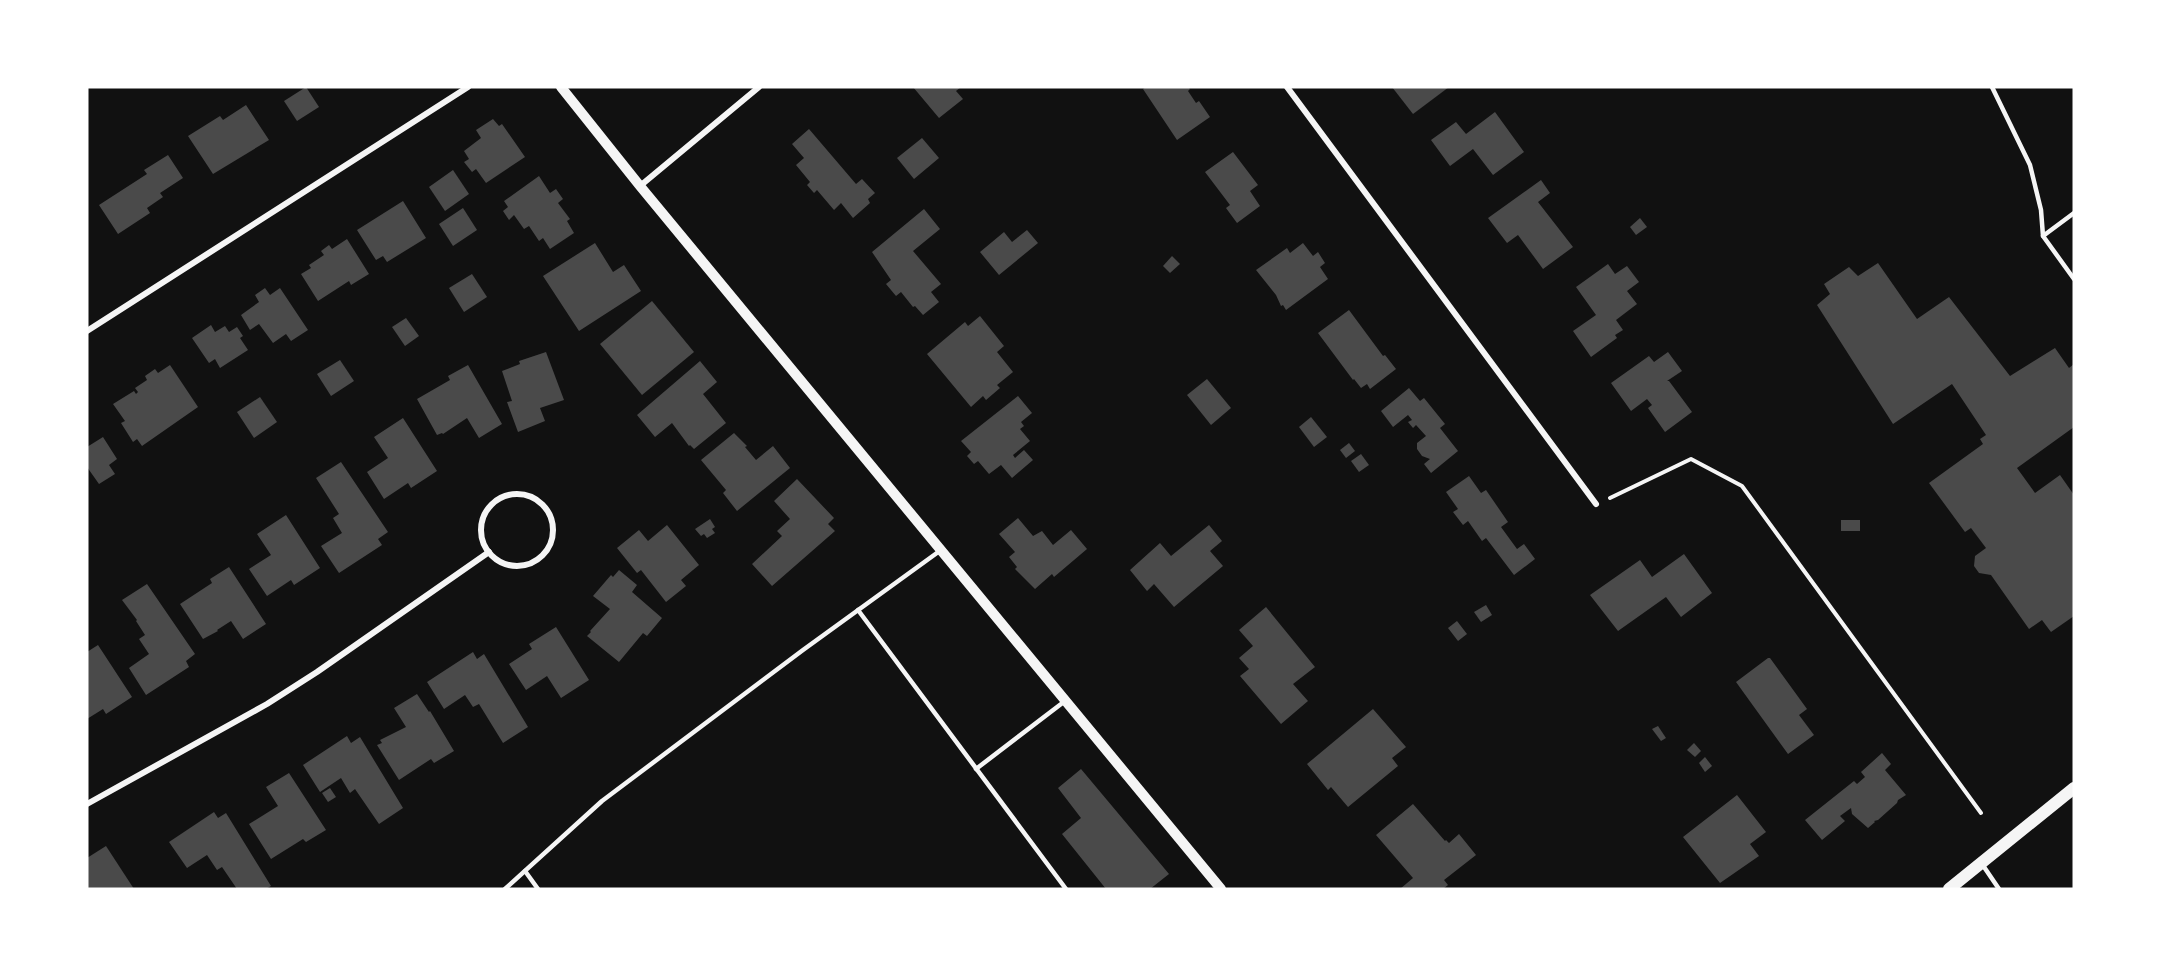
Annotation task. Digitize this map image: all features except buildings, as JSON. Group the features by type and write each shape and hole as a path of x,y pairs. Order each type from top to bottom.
{"main road":[{"path":"1949,889 2074,789"}],"street":[{"path":"87,332 468,87"},
{"path":"561,87 640,186 1221,889"},
{"path":"640,186 759,87"},
{"path":"1287,87 1596,504"},
{"path":"514,495 526,496 538,501 547,510 552,522 552,535 549,546 537,560 525,565 512,566 501,562 489,552 482,538 482,526 488,509 498,500 514,495"},
{"path":"87,804 267,704 317,672 489,552"}],"lane":[{"path":"1992,87 2030,165 2041,210 2043,236 2074,279"},
{"path":"2043,236 2074,213"},
{"path":"505,889 602,801 941,550"},
{"path":"858,610 1066,889"},
{"path":"976,769 1065,701"},
{"path":"1981,862 1999,889"},
{"path":"525,871 538,889"}],"path":[{"path":"1596,504 1691,459 1742,486 1981,813"}]}
